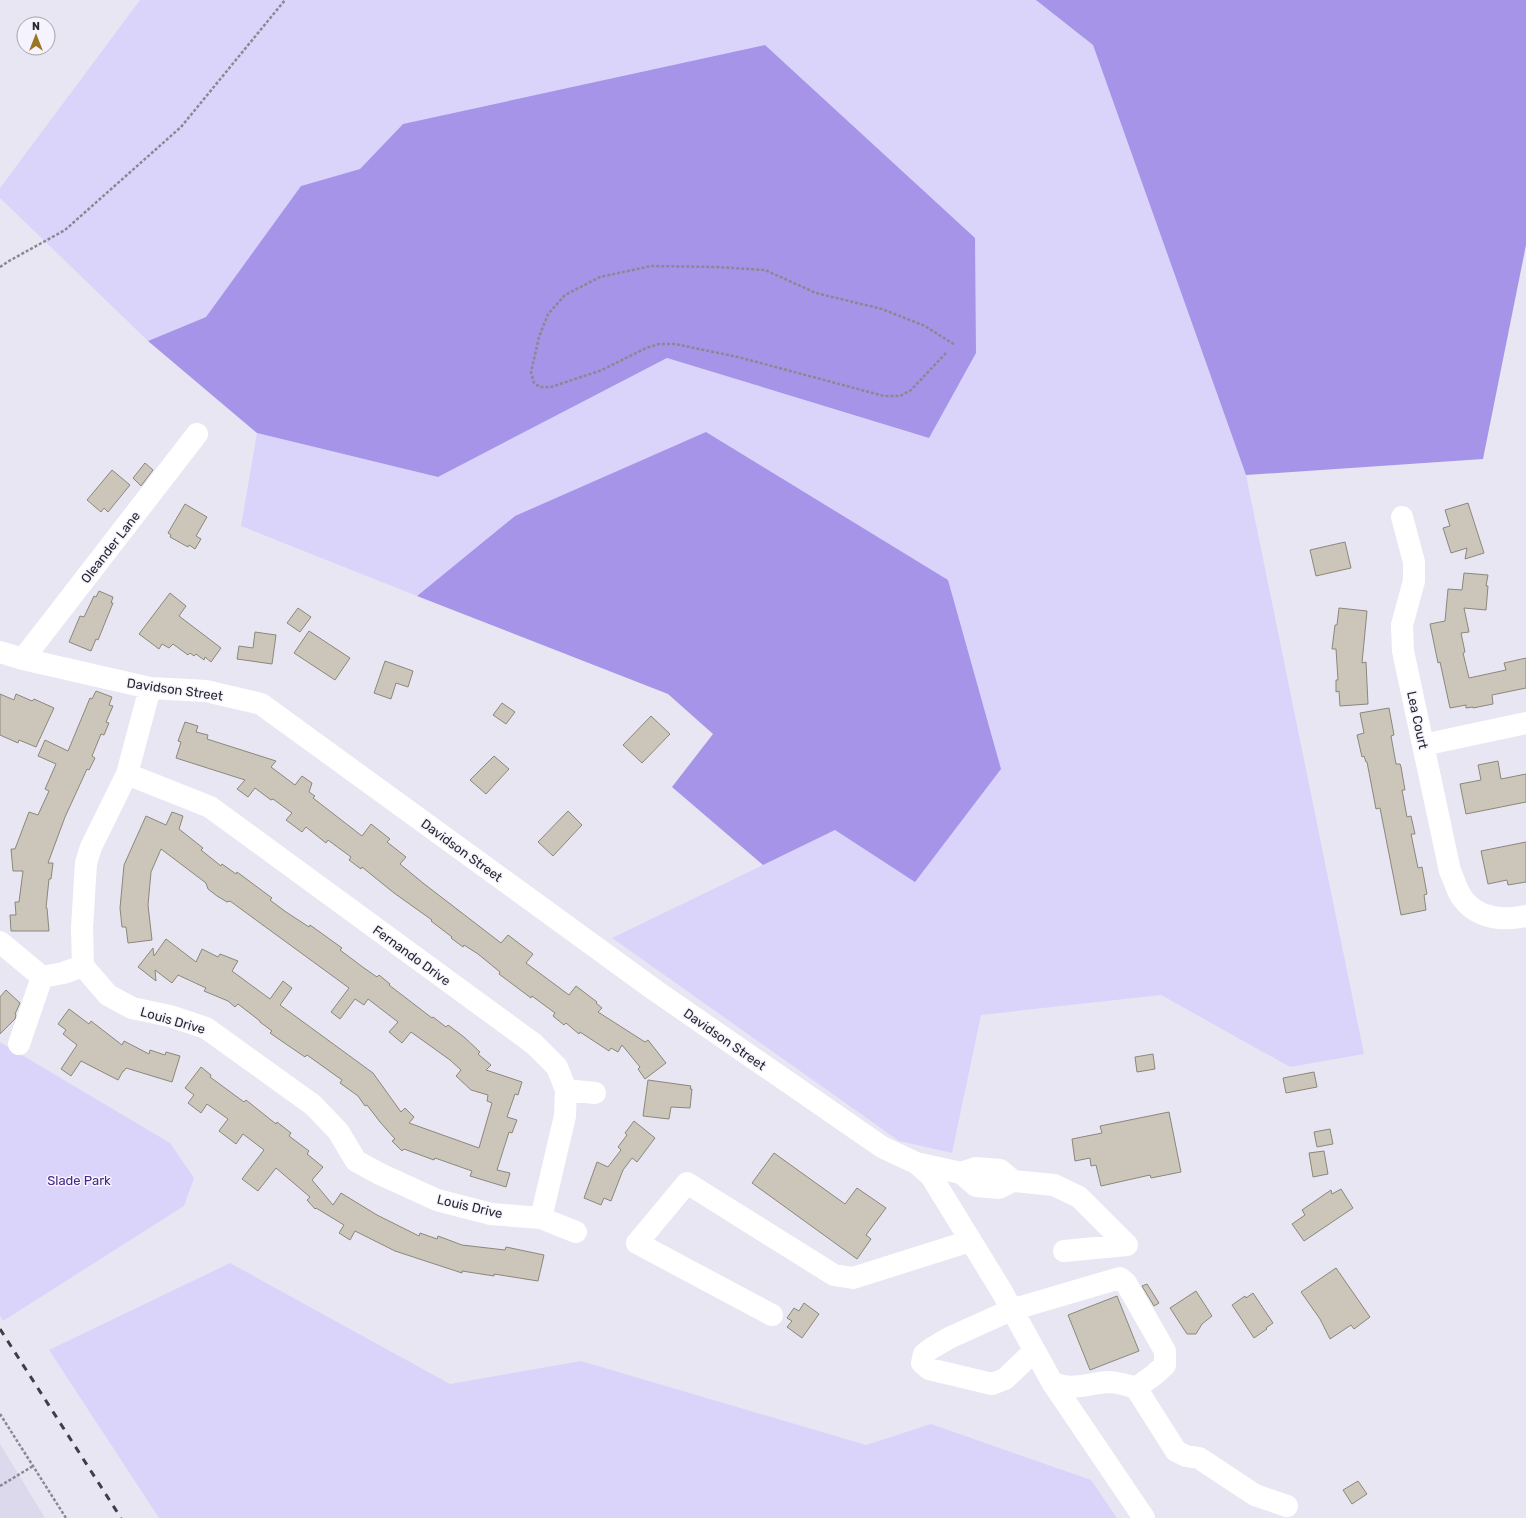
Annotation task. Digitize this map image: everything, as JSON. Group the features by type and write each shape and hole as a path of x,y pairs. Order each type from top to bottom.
{"street":[{"name":"Oleander Lane","path":"23,659 198,434"},
{"name":"Lea Court","path":"1402,517 1414,562 1414,581 1402,625 1403,651 1450,871 1463,899 1480,914 1494,917 1516,918 1526,916"},
{"name":"Davidson Street","path":"0,652 23,659 150,688 206,691 260,704 656,991 882,1147 916,1163"},
{"path":"42,977 64,973 83,966 83,920 86,863 91,847 127,774 150,688"},
{"path":"1423,745 1526,723"},
{"name":"Fernando Drive","path":"127,774 210,807 534,1044 556,1067 566,1090 565,1116 542,1218"},
{"path":"0,942 42,977"},
{"name":"Louis Drive","path":"83,966 108,995 132,1008 170,1016 206,1028 312,1105 338,1131 356,1161 380,1174 437,1200 491,1214 542,1218 576,1232"},
{"path":"19,1044 42,977"},
{"path":"566,1090 595,1093"},
{"path":"916,1163 961,1173 976,1186 999,1188 1013,1181 1054,1185 1079,1197 1127,1245 1064,1251"},
{"path":"916,1163 931,1176 1052,1382 1144,1518"},
{"path":"772,1315 637,1243 687,1183 834,1275 853,1278 970,1241"},
{"path":"1034,1351 1005,1379 992,1384 929,1369 922,1363 924,1354 932,1348 949,1338 1011,1310 1120,1278 1126,1283 1165,1351 1165,1365 1136,1388"},
{"path":"1052,1382 1058,1386 1085,1386 1108,1382 1126,1384 1136,1388 1176,1452 1186,1456 1199,1458 1255,1495 1287,1506"}],"path":[{"path":"0,267 65,230 181,127 285,0"},
{"path":"946,353 911,390 900,396 884,396 738,357 675,344 659,344 646,348 602,370 551,388 540,388 534,383 531,372 539,337 548,314 565,295 600,277 651,266 717,266 765,270 816,293 897,314 925,326 955,344"},
{"path":"0,1414 66,1518"},
{"path":"0,1486 33,1466"}],"shaded area":[{"path":"1036,0 1526,0 1526,245 1483,459 1246,475 1093,45"},
{"path":"765,45 975,238 976,353 929,438 667,358 438,477 257,433 148,341 206,317 301,186 360,169 403,124"},
{"path":"706,432 948,580 1001,769 915,882 835,830 763,865 672,787 713,734 668,694 417,596 515,516"},
{"path":"0,1444 45,1518 0,1518"}],"green space":[{"path":"140,0 1038,0 1093,45 1246,475 1364,1054 1290,1067 1161,995 981,1015 952,1153 899,1141 612,938 835,830 915,881 515,516 417,596 241,526 257,433 438,477 667,358 929,438 403,124 360,169 301,186 206,317 148,341 0,198 0,188"},
{"name":"Slade Park","path":"0,1042 170,1143 194,1178 184,1206 3,1321 0,1316"},
{"path":"230,1263 450,1384 581,1361 866,1445 931,1424 1091,1480 1117,1518 159,1518 49,1350"}],"building":[{"path":"145,463 153,470 141,486 133,478"},
{"path":"112,470 130,485 108,512 104,508 101,512 87,500"},
{"path":"1468,503 1484,553 1465,559 1467,548 1451,553 1443,528 1450,526 1445,510"},
{"path":"185,504 207,517 196,536 201,539 195,549 189,545 188,547 170,537 171,535 168,533"},
{"path":"1345,542 1351,568 1316,576 1310,550"},
{"path":"1464,573 1488,575 1486,586 1488,586 1486,610 1464,608 1469,632 1461,633 1465,652 1463,653 1469,678 1506,670 1504,663 1526,658 1526,688 1492,695 1493,704 1473,708 1466,708 1466,705 1450,708 1440,662 1438,663 1430,624 1445,621 1448,589 1462,590"},
{"path":"99,591 113,597 111,603 113,603 98,640 96,639 91,651 69,642 80,616 84,617 94,596 96,597"},
{"path":"170,593 186,606 179,616 221,648 211,662 205,657 204,660 196,654 194,656 190,653 188,655 173,644 169,648 162,644 159,649 139,634"},
{"path":"298,608 311,617 300,632 287,623"},
{"path":"1339,608 1367,611 1362,663 1366,662 1368,704 1340,706 1339,691 1336,692 1336,680 1338,680 1336,649 1332,649"},
{"path":"309,631 350,658 335,680 294,653"},
{"path":"255,632 276,635 272,664 237,659 239,646 253,648"},
{"path":"385,661 413,671 408,687 396,683 391,699 374,693"},
{"path":"96,691 112,697 109,705 113,706 106,722 109,723 104,735 101,734 92,756 95,758 89,770 87,769 65,817 48,863 53,863 51,879 49,879 46,908 49,931 11,931 10,915 16,915 15,902 19,902 23,871 13,871 11,849 15,849 29,812 38,815 49,791 45,789 56,764 38,756 45,740 68,751 90,698 92,699"},
{"path":"0,694 14,700 16,694 32,701 34,699 54,708 36,747 19,740 18,743 0,735"},
{"path":"502,703 515,712 506,724 493,715"},
{"path":"1389,708 1394,735 1391,736 1396,764 1400,764 1401,767 1405,790 1402,790 1407,817 1411,816 1415,834 1411,834 1418,868 1422,867 1427,894 1424,895 1426,910 1401,915 1380,808 1376,809 1367,762 1364,756 1362,757 1357,735 1364,733 1360,713"},
{"path":"651,716 670,734 642,763 623,745"},
{"path":"185,722 198,726 196,732 208,735 207,739 276,761 271,767 295,785 302,776 312,783 309,792 315,796 313,798 362,836 371,824 390,839 387,842 406,857 400,864 423,883 501,943 508,935 533,954 526,963 569,995 576,986 597,1002 596,1003 602,1008 598,1012 645,1042 648,1040 666,1063 645,1079 638,1069 640,1067 622,1045 618,1052 611,1048 609,1051 580,1032 579,1034 566,1023 564,1025 553,1016 555,1013 532,996 531,998 499,974 500,972 478,954 464,945 463,947 451,938 452,937 431,921 432,920 394,893 362,867 361,869 349,860 351,857 328,840 326,843 306,827 302,832 286,820 292,813 273,799 271,800 255,788 248,797 237,789 245,780 176,758 181,742 178,741"},
{"path":"494,756 509,769 486,794 470,780"},
{"path":"1498,761 1501,779 1526,774 1526,802 1466,814 1460,784 1481,780 1478,765"},
{"path":"568,811 582,825 553,856 538,842"},
{"path":"172,812 183,816 179,829 203,848 201,850 221,866 222,864 236,874 237,872 272,898 270,900 286,912 309,927 310,925 342,948 340,950 364,968 377,977 379,975 390,984 389,985 432,1018 433,1017 446,1027 448,1025 464,1037 480,1052 478,1054 491,1065 486,1070 522,1082 518,1095 515,1094 507,1117 517,1120 512,1133 509,1132 497,1170 510,1173 506,1187 470,1176 472,1171 435,1158 434,1160 404,1149 402,1151 392,1141 395,1139 367,1105 365,1106 358,1096 340,1083 342,1080 307,1055 305,1057 270,1033 272,1031 238,1004 235,1007 228,1001 204,991 206,988 178,975 172,983 155,970 156,981 138,967 153,948 154,956 166,939 196,962 202,949 218,957 220,954 238,961 232,971 270,999 283,981 292,988 280,1005 373,1073 401,1112 405,1108 414,1117 409,1123 479,1148 492,1103 487,1101 488,1095 471,1090 456,1076 461,1070 450,1060 411,1032 402,1043 389,1032 398,1022 368,999 364,1005 355,999 340,1019 331,1012 349,988 230,901 227,902 217,896 208,889 206,883 161,849 151,872 148,905 152,940 128,943 126,927 122,927 120,908 124,865 146,816 166,825"},
{"path":"1526,842 1526,882 1508,885 1507,880 1488,884 1481,851"},
{"path":"6,990 20,1003 15,1014 15,1019 0,1034 0,997"},
{"path":"69,1009 89,1024 91,1021 122,1045 124,1041 149,1054 150,1050 165,1055 166,1052 180,1056 172,1082 126,1068 118,1080 81,1061 71,1076 61,1069 77,1045 63,1034 66,1030 58,1024"},
{"path":"1153,1054 1155,1069 1137,1072 1135,1057"},
{"path":"201,1067 211,1075 210,1077 244,1102 246,1100 276,1124 277,1122 291,1133 289,1136 309,1151 307,1154 323,1167 312,1180 333,1205 341,1193 377,1215 419,1236 420,1233 437,1239 438,1236 462,1245 505,1250 506,1247 544,1255 538,1281 494,1274 494,1276 462,1271 462,1273 395,1251 355,1231 350,1240 339,1233 344,1225 316,1208 315,1209 307,1200 310,1197 276,1168 258,1191 242,1179 264,1150 243,1134 236,1144 219,1131 228,1119 207,1104 201,1113 188,1103 194,1095 185,1088"},
{"path":"1314,1072 1317,1087 1286,1093 1283,1078"},
{"path":"648,1080 691,1086 690,1108 671,1107 669,1119 643,1116"},
{"path":"1169,1112 1181,1172 1151,1178 1150,1175 1101,1186 1096,1165 1091,1166 1090,1158 1075,1161 1072,1139 1102,1133 1100,1126"},
{"path":"634,1121 655,1138 637,1162 632,1158 623,1170 611,1201 604,1198 601,1205 584,1198 597,1162 608,1167 621,1150 618,1147 627,1135 625,1133"},
{"path":"1330,1129 1333,1144 1317,1147 1314,1132"},
{"path":"1324,1151 1328,1174 1313,1177 1309,1153"},
{"path":"774,1153 845,1204 857,1188 886,1208 866,1235 871,1239 857,1259 752,1183"},
{"path":"1341,1189 1353,1208 1304,1241 1292,1224 1305,1215 1302,1210 1331,1190 1332,1194"},
{"path":"1336,1268 1370,1317 1354,1329 1351,1325 1330,1339 1320,1319 1301,1292"},
{"path":"1147,1284 1159,1303 1154,1306 1142,1286"},
{"path":"1196,1291 1212,1316 1202,1324 1196,1334 1187,1334 1170,1308"},
{"path":"1253,1293 1273,1323 1254,1338 1232,1305 1245,1296 1246,1298"},
{"path":"1117,1296 1139,1351 1090,1370 1068,1315"},
{"path":"804,1303 819,1314 802,1338 787,1327 792,1321 787,1318 794,1308 799,1311"},
{"path":"1358,1481 1367,1494 1352,1504 1343,1490"}],"railway":[{"path":"0,1329 121,1518"}]}
